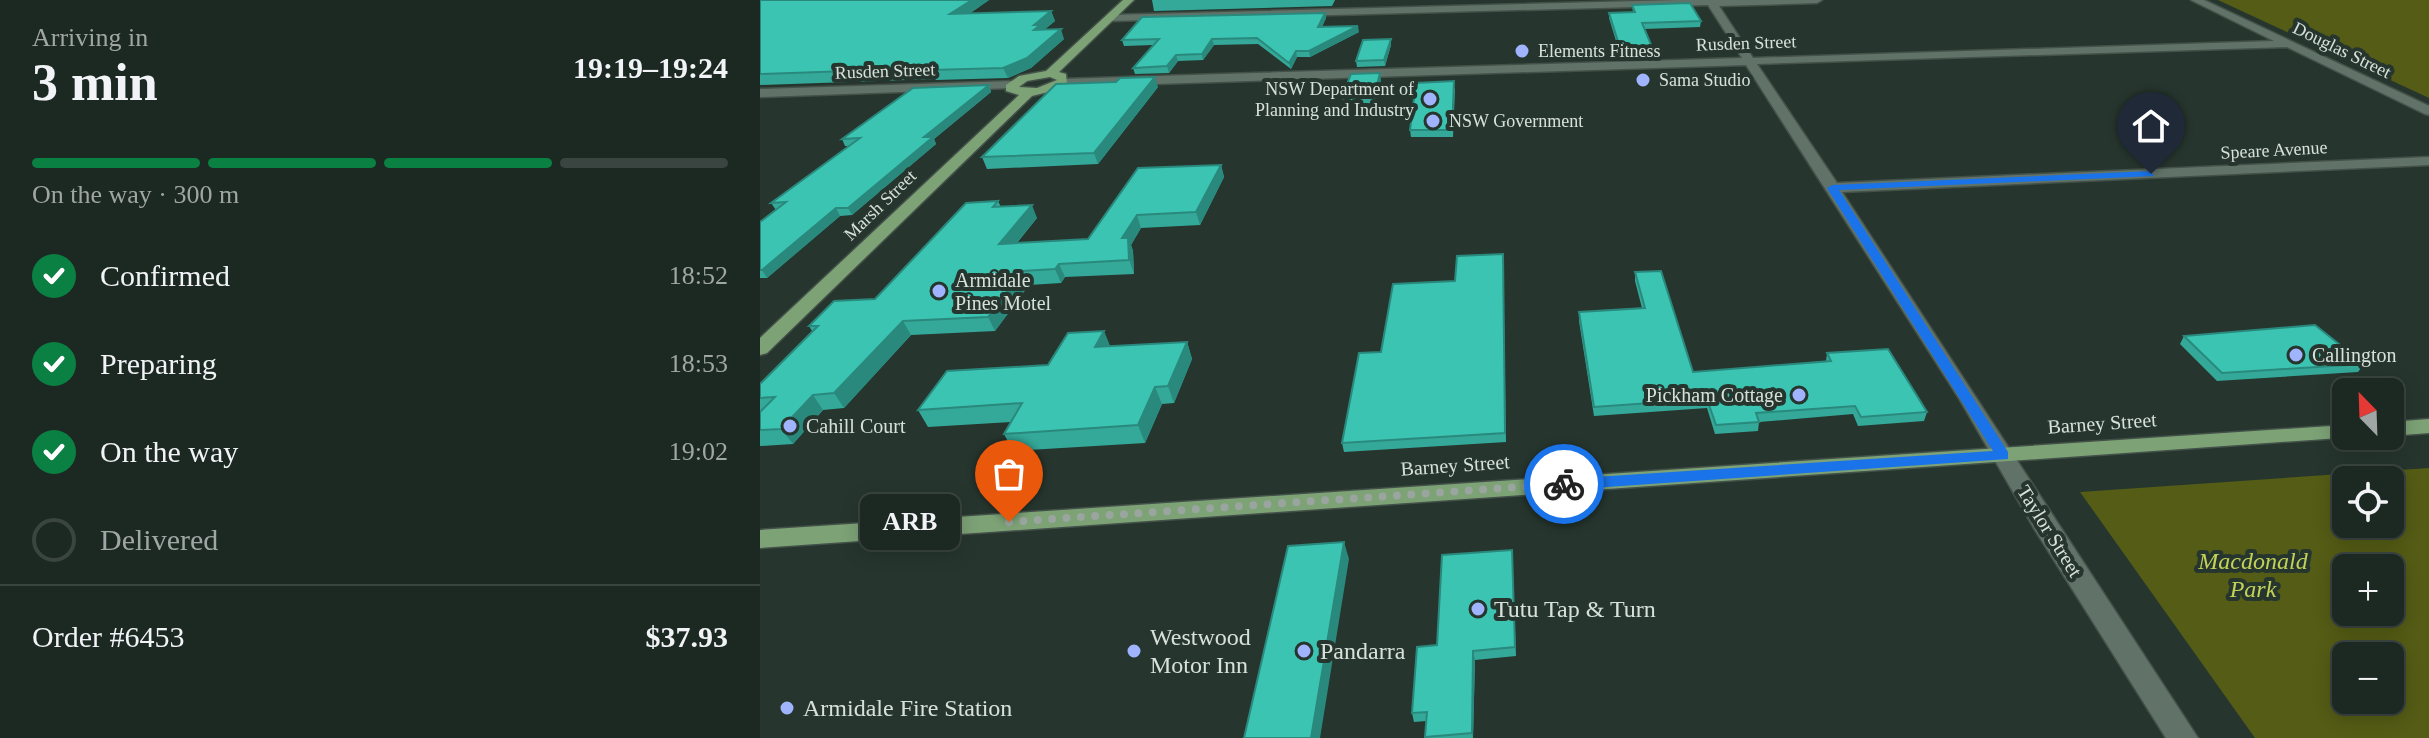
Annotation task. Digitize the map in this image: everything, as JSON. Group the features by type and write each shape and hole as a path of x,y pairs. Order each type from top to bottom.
{"main road":[{"path":"1050,74 1129,0"},
{"path":"1031,76 1062,76 1062,83 1020,88 1031,76"},
{"name":"Marsh Street","path":"760,349 1020,88"},
{"path":"2404,428 2429,426"},
{"name":"Barney Street","path":"760,539 2332,433"}],"street":[{"path":"1110,18 1817,0"},
{"name":"Douglas Street","path":"2196,0 2429,111"},
{"name":"Taylor Street","path":"1711,2 2183,738"},
{"name":"Rusden Street","path":"1062,83 2287,44"},
{"name":"Rusden Street","path":"760,93 1020,88"},
{"name":"Speare Avenue","path":"1832,188 2429,161"}],"green space":[{"path":"2218,0 2429,0 2429,98"},
{"name":"Macdonald Park","path":"2429,468 2429,738 2255,738 2080,492 2332,475 2332,538 2404,538 2404,470"}],"building":[{"path":"760,0 972,0 950,14 1051,11 1034,25 1040,25 1034,30 1061,29 1027,58 1003,68 760,74"},
{"path":"1690,3 1701,21 1642,23 1652,47 1620,48 1609,13 1635,12 1632,5"},
{"path":"1325,13 1318,27 1358,26 1309,51 1296,51 1289,63 1257,38 1212,39 1202,54 1176,55 1167,66 1133,68 1159,39 1122,40 1142,17"},
{"path":"1391,39 1384,60 1356,61 1363,40"},
{"path":"1380,73 1374,97 1342,97 1351,74"},
{"path":"1155,77 1094,153 982,157 1056,84"},
{"name":"NSW Government","path":"1454,81 1452,130 1410,130 1416,83"},
{"path":"989,85 924,137 933,137 848,208 836,208 760,270 760,222 786,202 771,203 860,138 842,139 913,88"},
{"path":"1221,165 1196,212 1137,215 1122,238 1128,238 1129,260 1059,264 1055,269 1022,271 988,317 903,321 834,393 813,395 781,429 760,430 760,412 775,397 760,398 760,384 818,326 809,326 834,301 875,299 966,203 998,201 993,207 1032,205 999,244 1088,239 1138,168"},
{"path":"1503,254 1505,433 1342,443 1359,353 1381,352 1393,284 1455,281 1457,256"},
{"path":"1661,271 1693,372 1831,361 1827,353 1888,349 1927,412 1861,417 1855,406 1756,413 1759,422 1716,425 1707,399 1594,407 1579,312 1645,308 1635,272"},
{"path":"2315,325 2364,364 2222,373 2184,336"},
{"path":"1104,331 1095,347 1187,342 1168,386 1155,387 1138,425 1004,434 1022,403 918,410 947,371 1048,365 1068,333"},
{"name":"Pandarra","path":"1344,542 1311,738 1244,738 1288,546"},
{"name":"Tutu Tap & Turn","path":"1512,550 1515,647 1473,651 1472,733 1425,737 1427,712 1412,713 1417,647 1437,645 1442,555"}],"way so far":[{"path":"1009,522 1564,484"}],"place":[{"name":"Elements Fitness","path":"1522,51"},
{"name":"Sama Studio","path":"1643,80"},
{"name":"NSW Department of Planning and Industry","path":"1430,99"},
{"name":"NSW Government","path":"1433,121"},
{"name":"Armidale Pines Motel","path":"939,291"},
{"name":"Callington","path":"2296,355"},
{"name":"Pickham Cottage","path":"1799,395"},
{"name":"Cahill Court","path":"790,426"},
{"name":"ARB","path":"1009,522"},
{"name":"Tutu Tap & Turn","path":"1478,609"},
{"name":"Westwood Motor Inn","path":"1134,651"},
{"name":"Pandarra","path":"1304,651"},
{"name":"Armidale Fire Station","path":"787,708"}],"route":[{"path":"1564,484 2003,456 1832,188 2151,174"}]}
